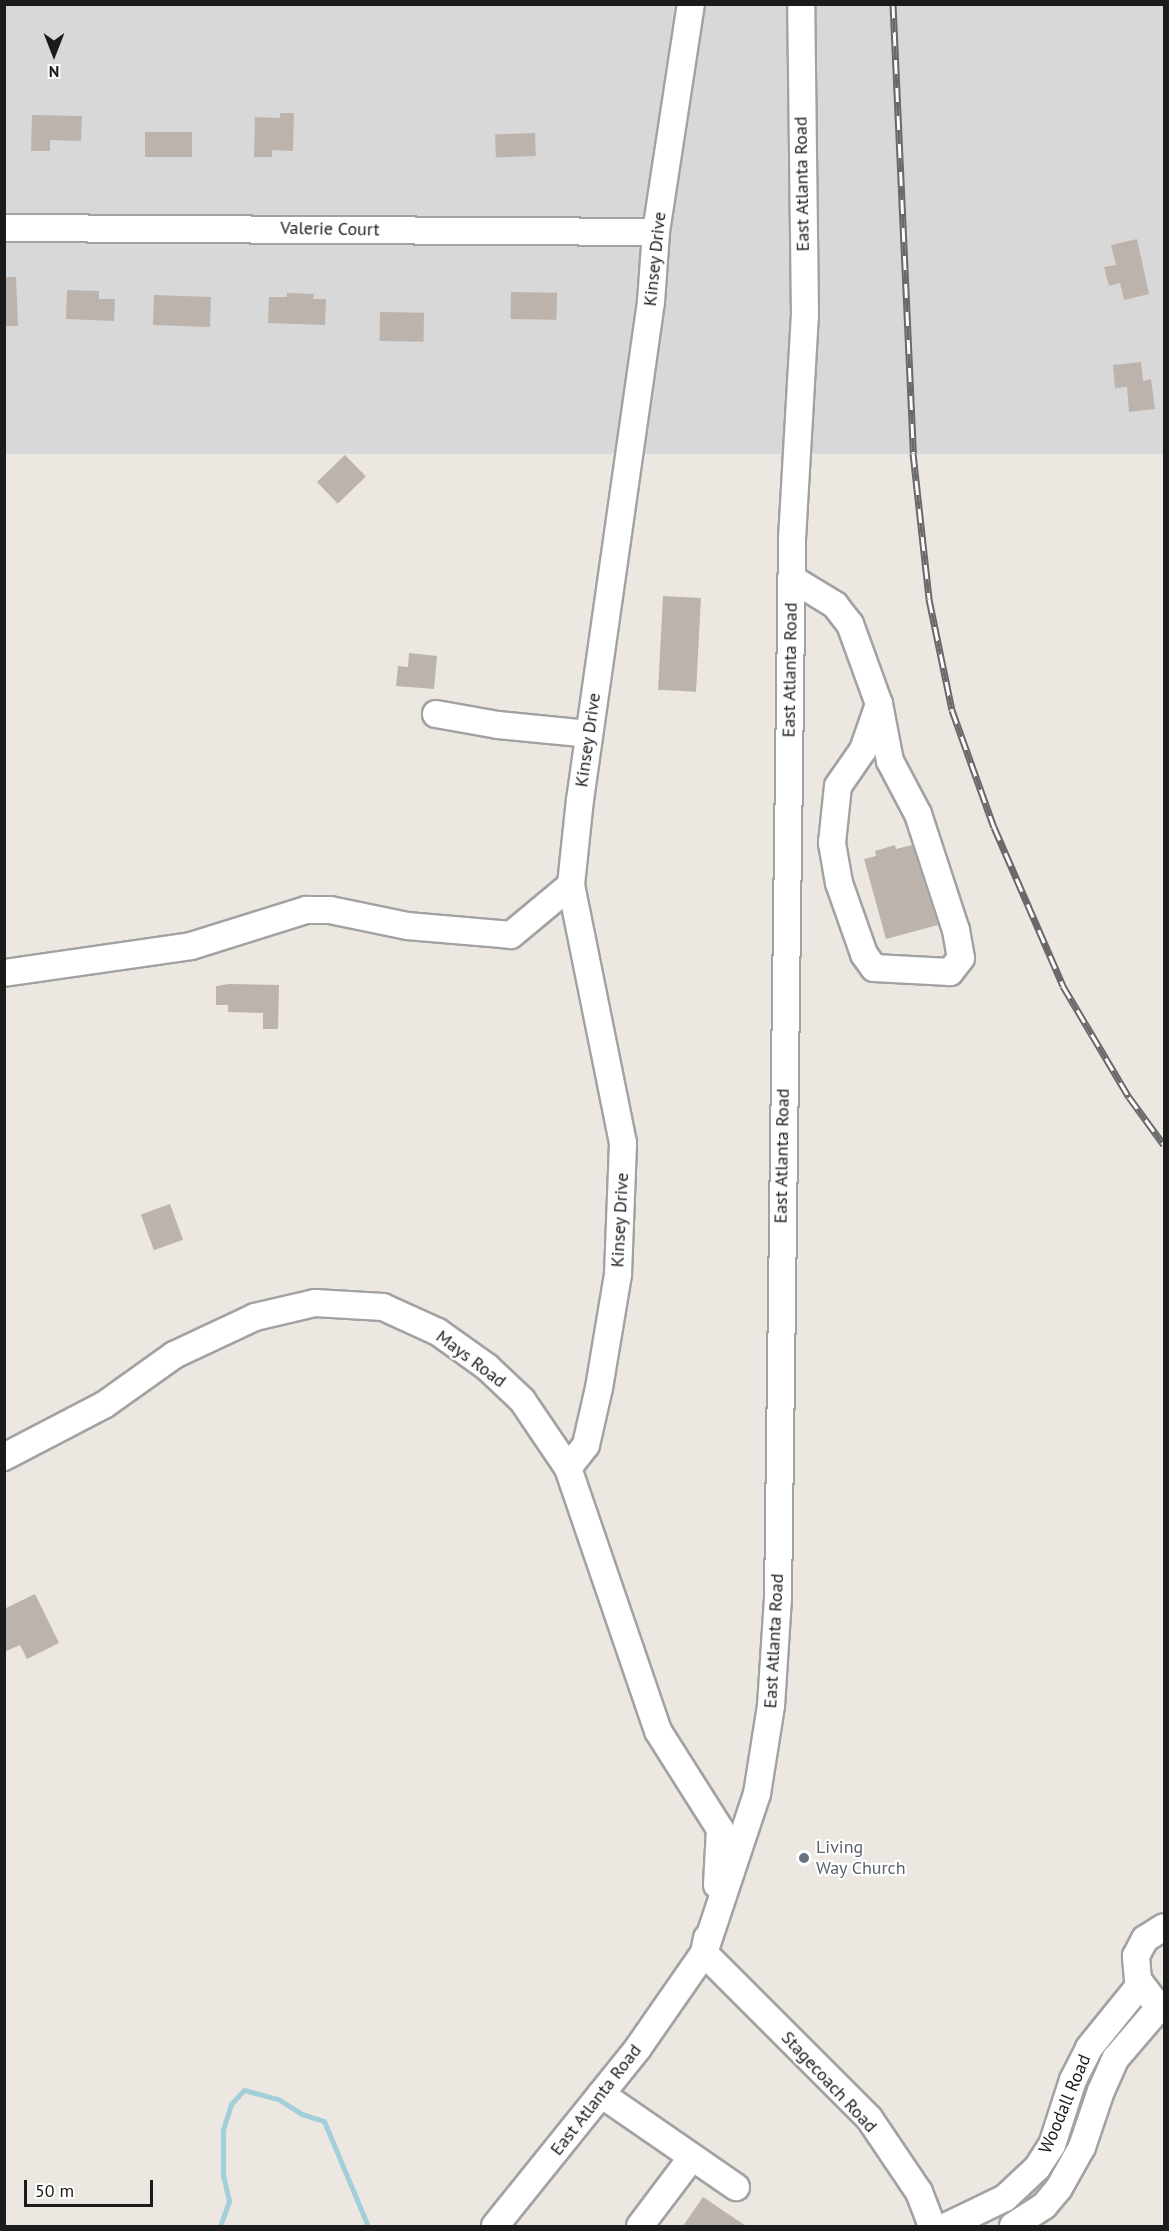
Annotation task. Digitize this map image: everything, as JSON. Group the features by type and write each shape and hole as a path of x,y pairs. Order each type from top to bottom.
{"street":[{"name":"Kinsey Drive","path":"568,1468 586,1445 599,1388 618,1274 623,1143 572,885 589,734 651,302 656,232 691,4"},
{"name":"East Atlanta Road","path":"495,2226 601,2094 704,1953 757,1794 771,1706 777,1609 791,578 805,316 801,4"},
{"name":"Valerie Court","path":"4,228 656,232"},
{"path":"791,578 835,605 850,624 879,704 890,761 918,814 956,930 961,958 950,972 874,968 864,954 839,883 832,843 838,786 858,757 879,704"},
{"path":"436,714 498,725 589,734"},
{"path":"858,757 890,761"},
{"path":"4,973 191,946 306,910 330,910 407,926 511,935 572,885"},
{"name":"Mays Road","path":"4,1457 104,1405 174,1355 255,1317 315,1303 383,1307 438,1332 487,1367 522,1400 568,1468 658,1731 720,1829 718,1877 704,1953"},
{"path":"1140,1985 1135,1966 1137,1952 1148,1936 1164,1927"},
{"name":"Stagecoach Road","path":"704,1953 868,2118 919,2192 932,2226"},
{"name":"Woodall Road","path":"947,2226 1005,2198 1036,2168 1052,2145 1073,2080 1089,2048 1140,1985 1164,2004 1116,2058 1098,2098 1082,2147 1059,2188 1044,2206 1013,2226"},
{"path":"601,2094 736,2187"},
{"path":"640,2226 692,2157"}],"shaded area":[{"path":"4,5 1164,5 1164,454 4,454"}],"building":[{"path":"280,113 294,113 293,151 272,150 272,157 254,157 255,117 280,118"},
{"path":"32,115 82,116 81,141 50,140 50,151 31,151"},
{"path":"145,132 192,132 192,157 145,157"},
{"path":"535,133 536,156 496,157 495,134"},
{"path":"1137,239 1149,294 1124,300 1120,283 1109,286 1104,267 1116,265 1111,245"},
{"path":"4,277 16,277 18,326 4,326"},
{"path":"67,290 99,291 99,299 115,299 114,321 66,319"},
{"path":"511,292 557,293 557,320 511,319"},
{"path":"287,293 314,294 313,299 326,299 325,325 268,323 269,297 287,297"},
{"path":"154,295 211,297 210,327 153,325"},
{"path":"380,312 424,313 423,342 379,341"},
{"path":"1141,362 1143,381 1151,379 1155,409 1129,412 1127,387 1115,388 1113,365"},
{"path":"345,455 366,477 338,504 317,482"},
{"path":"663,596 701,598 696,692 658,690"},
{"path":"409,653 437,656 434,689 396,686 398,666 408,667"},
{"path":"895,845 896,849 912,845 938,925 886,939 864,859 876,856 875,851"},
{"path":"279,985 278,1029 263,1029 263,1013 228,1012 228,1005 216,1005 216,986"},
{"path":"170,1204 183,1240 154,1250 141,1215"},
{"path":"35,1594 59,1643 27,1659 20,1645 4,1652 4,1609"},
{"path":"703,2197 746,2226 683,2226"}],"waterway":[{"path":"220,2226 229,2201 223,2176 223,2130 231,2104 244,2090 278,2099 302,2114 324,2121 368,2226"}],"railway":[{"path":"893,4 913,453 929,599 952,710 994,827 1063,986 1129,1097 1164,1145"}],"place":[{"name":"Living Way Church","path":"804,1858"}]}
